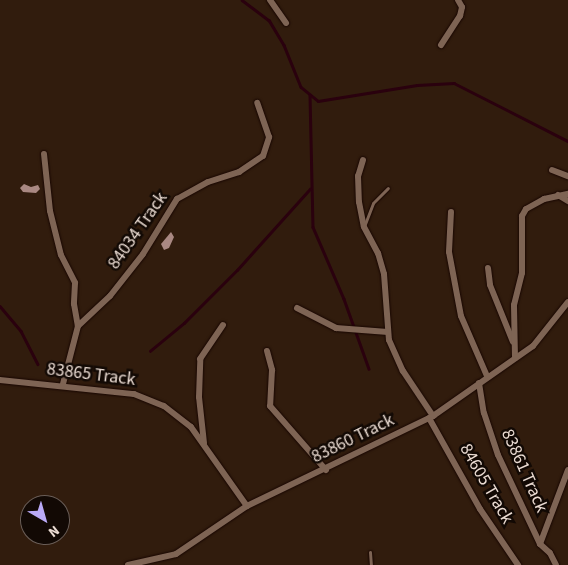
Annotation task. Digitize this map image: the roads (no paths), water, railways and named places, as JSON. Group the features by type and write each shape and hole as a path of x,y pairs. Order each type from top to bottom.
{"street":[{"path":"270,0 286,23"},
{"path":"441,45 460,16 462,7 458,0"},
{"name":"84034 Track","path":"78,326 110,296 143,254 177,199 208,182 239,172 263,156 269,137 257,103"},
{"path":"44,154 50,211 61,255 76,283 74,304 78,326 63,384"},
{"name":"84605 Track","path":"363,160 358,176 358,196 365,229 382,264 388,332 401,366 431,417 480,509 518,565"},
{"path":"552,170 568,176"},
{"path":"515,358 514,306 522,272 522,216 529,208 557,195 568,194"},
{"path":"557,195 568,201"},
{"path":"451,212 449,252 461,316 487,376"},
{"path":"488,268 490,285 515,347"},
{"name":"83860 Track","path":"128,565 176,554 247,506 326,470 431,417 537,342 568,302"},
{"path":"297,308 336,328 388,332"},
{"path":"204,444 199,397 200,359 223,325"},
{"path":"267,350 272,370 270,406 326,470"},
{"name":"83865 Track","path":"0,380 63,384 145,397 180,416 204,444 247,506"},
{"name":"83861 Track","path":"479,383 484,413 498,455 540,544 550,553 556,565"},
{"path":"540,544 568,470"}],"lane":[{"path":"365,229 368,211 388,188"},
{"path":"370,552 370,565"}],"waterway":[{"path":"242,0 269,20 284,45 301,87 318,101 417,85 454,83 568,141"},
{"path":"310,95 313,227 344,299 369,369"},
{"path":"150,351 184,323 237,270 310,189"},
{"path":"0,306 21,331 38,364"}]}
